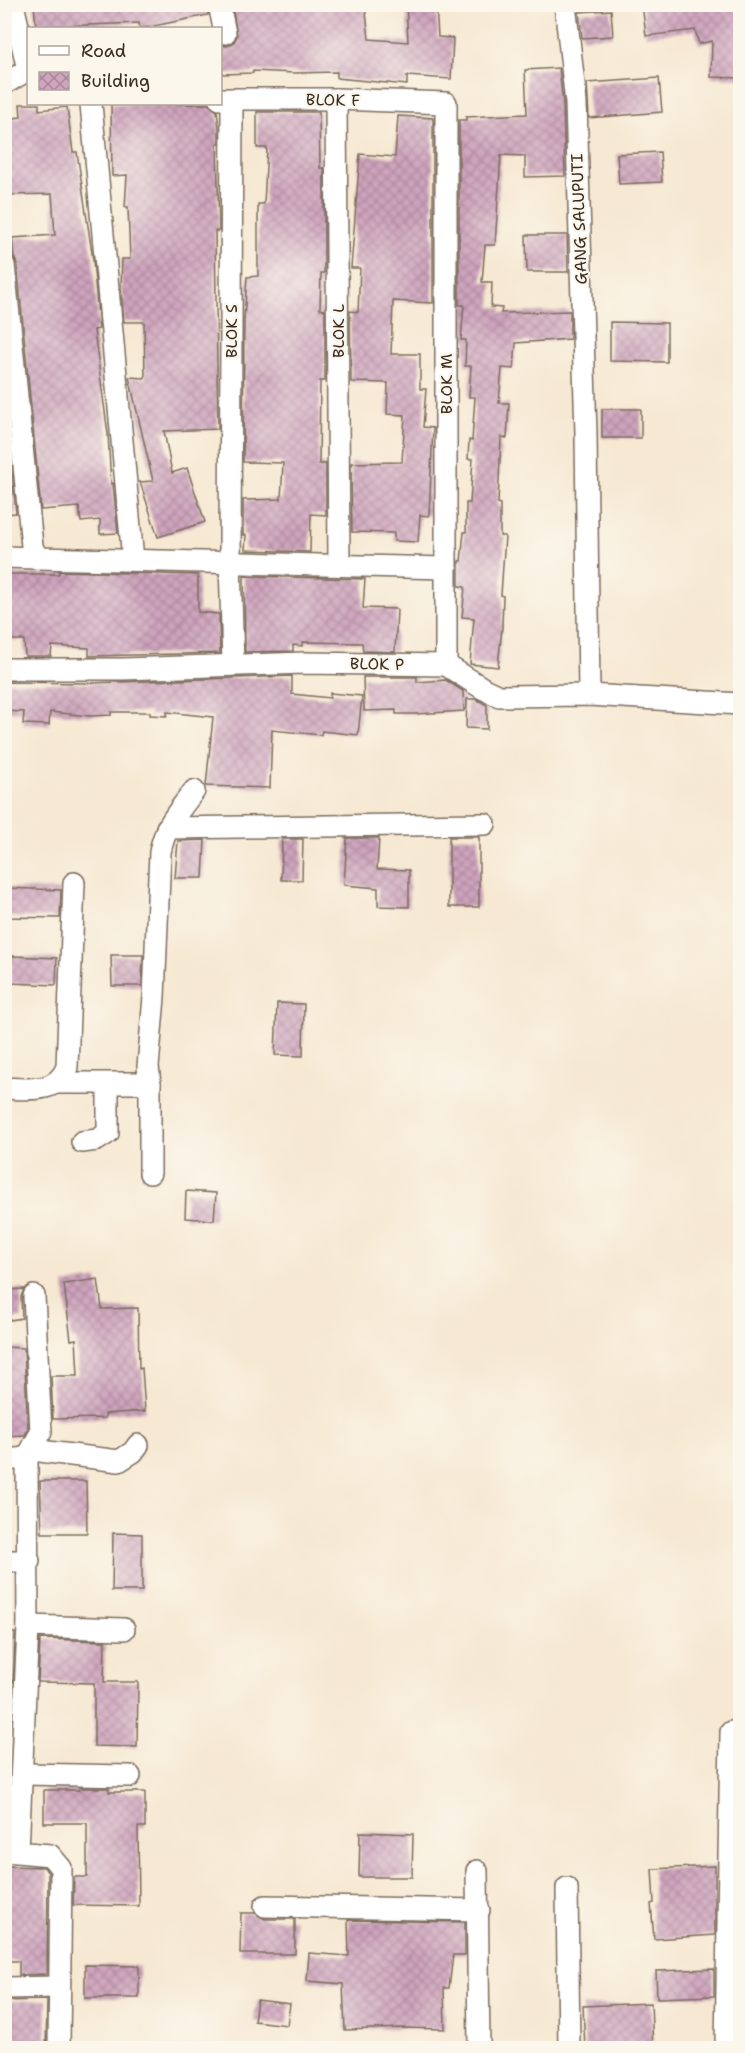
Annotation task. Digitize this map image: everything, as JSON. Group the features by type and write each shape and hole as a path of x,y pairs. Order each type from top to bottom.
{"street":[{"path":"13,4 27,67"},
{"path":"219,4 225,33"},
{"name":"GANG SALUPUTI","path":"565,4 576,103 586,434 590,695"},
{"path":"4,84 27,72"},
{"name":"BLOK F","path":"226,100 336,99 446,103"},
{"name":"BLOK L","path":"336,99 339,564"},
{"name":"BLOK S","path":"226,100 233,664"},
{"name":"BLOK M","path":"446,103 446,665"},
{"path":"91,105 133,560"},
{"path":"4,265 32,546 37,558"},
{"path":"4,557 446,568"},
{"name":"BLOK P","path":"4,669 123,669 233,664 446,665"},
{"path":"446,665 499,696 590,695 741,704"},
{"path":"150,1173 148,1067 154,997 160,852 163,835 194,791"},
{"path":"167,828 485,824"},
{"path":"4,1088 50,1087 63,1078 68,1057 74,883"},
{"path":"57,1083 150,1083"},
{"path":"82,1142 97,1140 108,1133 108,1084"},
{"path":"34,1296 41,1432 28,1465 28,1626 14,1712 23,1774 11,1851 50,1854 61,1868 58,2049"},
{"path":"4,1460 28,1465 119,1461 133,1452 138,1445"},
{"path":"4,1561 29,1561"},
{"path":"28,1626 124,1629"},
{"path":"726,2049 733,2022 731,1732"},
{"path":"23,1774 130,1776"},
{"path":"477,1871 479,2049"},
{"path":"567,1888 569,2049"},
{"path":"265,1906 479,1910"},
{"path":"4,1988 59,1987"}],"building":[{"path":"34,4 207,4 208,15 149,27 140,27 139,23 36,27"},
{"path":"232,4 365,4 369,39 408,42 406,4 436,4 438,37 453,38 451,79 407,76 407,85 337,78 337,72 253,71 253,73 222,74 222,45 233,43 237,36"},
{"path":"642,4 678,4 678,9 699,4 741,4 741,78 711,77 712,41 699,44 695,30 646,36"},
{"path":"611,10 613,36 582,38 579,12"},
{"path":"559,68 563,104 565,176 525,177 525,156 501,155 495,245 485,245 482,282 492,282 491,307 502,308 501,313 570,311 570,339 516,343 514,369 502,368 499,403 509,403 507,438 501,437 498,503 500,504 500,536 505,536 501,595 503,596 502,627 498,667 470,664 474,618 462,617 465,587 459,586 459,561 461,561 464,532 466,532 466,503 470,503 473,459 468,459 469,440 472,441 475,397 469,397 471,366 465,366 466,340 461,340 464,305 459,305 459,120 466,120 466,117 527,114 525,70"},
{"path":"659,78 662,112 589,118 587,83"},
{"path":"20,104 39,105 39,110 67,107 73,152 77,152 93,260 99,329 94,330 118,533 100,534 100,520 81,522 79,507 41,510 17,264 12,238 55,235 52,194 7,195 4,119 21,117"},
{"path":"111,105 209,105 217,111 219,231 215,231 218,429 164,431 172,473 187,468 205,522 158,537 140,482 153,481 129,377 145,378 144,322 124,322 121,288 122,259 130,259 128,207 125,207 127,175 112,176"},
{"path":"257,112 319,112 320,168 324,168 324,273 321,273 320,309 325,310 325,381 320,381 319,464 326,464 326,515 311,514 310,552 245,550 246,535 243,535 243,500 281,499 283,463 243,462 244,320 247,277 258,276 258,204 264,204 267,148 257,148"},
{"path":"398,116 433,118 433,303 393,301 391,354 420,354 420,389 426,389 423,427 433,428 429,516 420,515 418,542 394,541 394,533 352,532 351,463 402,462 405,415 387,414 388,383 351,382 350,311 358,312 360,268 351,268 360,154 395,157"},
{"path":"660,152 662,182 619,184 617,154"},
{"path":"526,235 567,235 568,272 527,272"},
{"path":"610,322 667,323 667,362 610,361"},
{"path":"602,409 641,409 641,438 602,438"},
{"path":"4,426 7,426 16,513 4,514"},
{"path":"59,571 198,575 198,612 219,614 220,653 89,656 89,648 52,646 51,656 25,656 24,640 4,640 4,574 59,574"},
{"path":"244,576 365,579 363,608 397,609 395,652 363,651 362,643 303,642 303,646 293,645 293,651 245,652"},
{"path":"292,676 292,694 330,698 330,693 362,696 358,735 322,731 321,735 272,730 270,788 206,786 213,717 167,712 167,716 150,715 150,712 111,712 111,715 90,716 50,712 49,725 23,724 24,712 4,711 4,682 89,683"},
{"path":"363,677 417,677 417,682 446,680 463,691 464,711 396,714 396,710 364,711"},
{"path":"467,699 476,699 487,705 487,729 466,728"},
{"path":"449,837 479,837 479,907 449,907"},
{"path":"347,838 379,838 377,869 409,870 409,907 378,906 378,888 344,885"},
{"path":"282,839 303,839 302,880 281,880"},
{"path":"205,840 203,878 175,878 178,841"},
{"path":"4,888 61,890 60,918 4,917"},
{"path":"111,955 143,955 142,986 112,986"},
{"path":"12,956 57,958 56,985 10,983"},
{"path":"277,1003 304,1004 303,1056 275,1055"},
{"path":"186,1191 216,1193 214,1220 185,1218"},
{"path":"98,1279 102,1309 138,1308 139,1369 142,1368 145,1411 105,1414 105,1418 53,1419 51,1376 78,1376 76,1339 71,1340 64,1284"},
{"path":"24,1289 21,1297 22,1318 4,1321 4,1290"},
{"path":"4,1347 24,1348 28,1429 25,1435 4,1436"},
{"path":"40,1481 86,1481 87,1533 42,1533"},
{"path":"113,1533 142,1534 142,1591 112,1591"},
{"path":"4,1633 15,1633 13,1682 4,1682"},
{"path":"40,1639 105,1641 104,1682 138,1682 137,1747 94,1746 94,1683 38,1682"},
{"path":"79,1788 109,1788 109,1792 145,1792 145,1827 138,1827 139,1906 73,1905 74,1877 87,1877 87,1823 44,1823 44,1790 79,1790"},
{"path":"360,1832 413,1834 412,1877 359,1877"},
{"path":"4,1866 44,1867 48,1873 47,1974 19,1975 19,1961 4,1961"},
{"path":"715,1866 715,1935 654,1939 651,1904 654,1903 652,1869"},
{"path":"241,1913 255,1913 265,1919 295,1919 295,1954 240,1954"},
{"path":"348,1920 465,1922 465,1955 453,1955 449,1988 444,1988 445,2029 345,2030 343,1984 307,1981 309,1953 349,1956"},
{"path":"85,1965 139,1966 139,1998 85,1998"},
{"path":"714,1969 714,1996 657,1998 656,1971"},
{"path":"47,2000 46,2049 4,2049 4,2001"},
{"path":"257,2000 290,2004 287,2025 254,2021"},
{"path":"651,2003 653,2049 585,2049 583,2006"}]}
